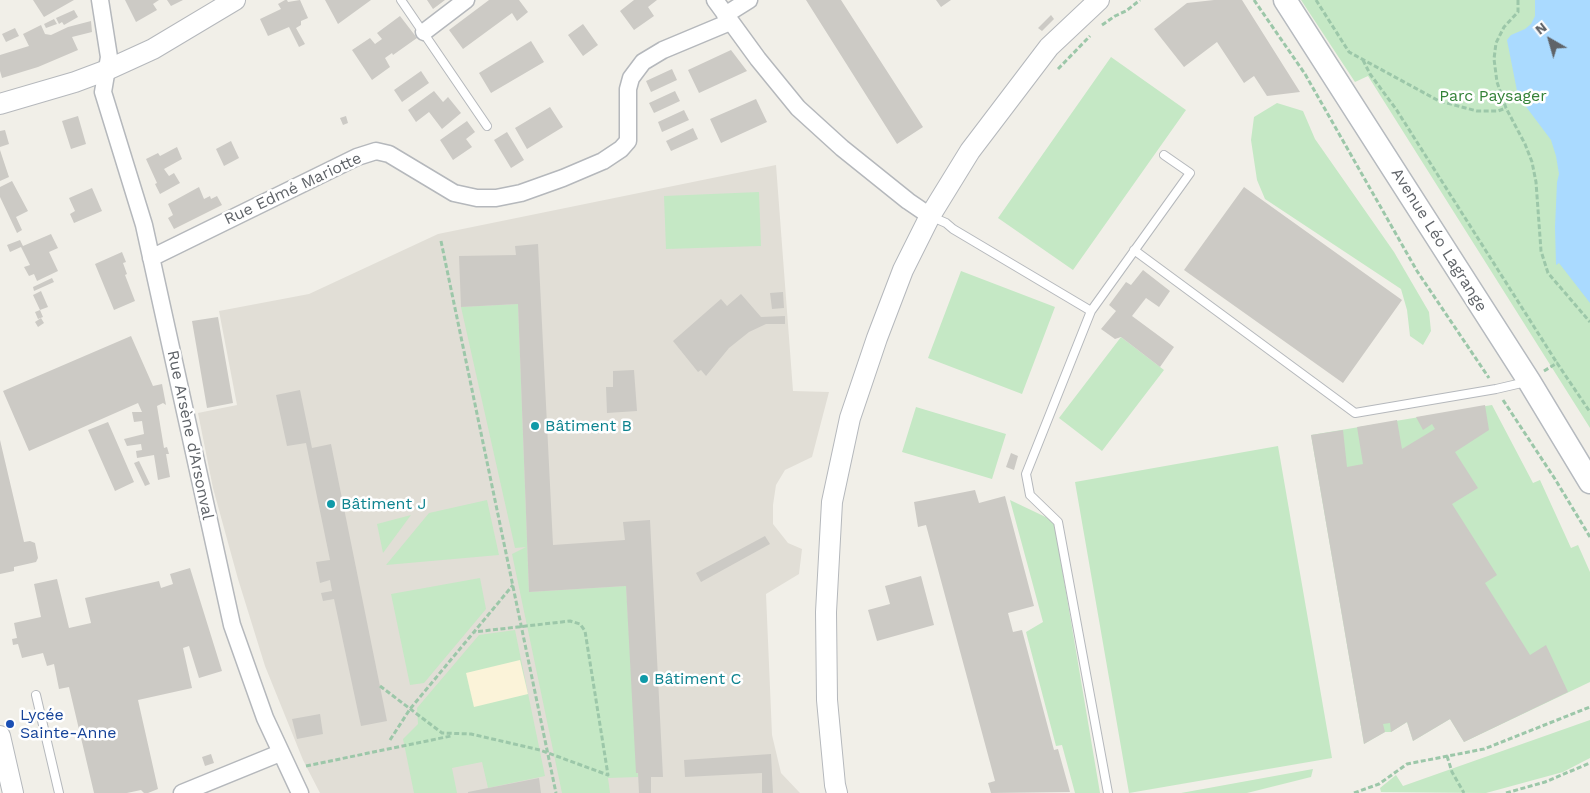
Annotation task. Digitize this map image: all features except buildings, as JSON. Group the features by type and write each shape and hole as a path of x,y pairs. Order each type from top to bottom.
{"main road":[{"name":"Avenue Léo Lagrange","path":"1285,0 1529,381 1590,482"}],"street":[{"name":"Rue Arsène d'Arsonval","path":"100,0 108,44 107,70 103,92 144,225 232,624 254,689 280,753 300,793"},
{"path":"0,104 76,82 107,70 153,49 235,0"},
{"path":"424,32 466,0"},
{"path":"715,0 798,108 842,148 908,201 930,216"},
{"path":"727,18 749,0"},
{"path":"837,793 827,700 826,612 832,502 850,418 903,270 930,216 970,151 1050,47 1099,0"},
{"name":"Rue Edmé Mariotte","path":"151,258 357,157 376,151 388,154 454,193 477,198 496,198 522,192 563,178 603,161 621,149 628,141 628,89 631,78 643,62 727,18"},
{"path":"0,736 13,793"},
{"path":"182,793 280,753"}],"lane":[{"path":"402,0 487,126"},
{"path":"1108,793 1058,522 1030,495 1026,474 1091,311 1190,173 1164,155"},
{"path":"930,216 946,223 1091,311"},
{"path":"1134,250 1355,413 1496,389 1529,381"},
{"path":"36,695 59,793"}],"path":[{"path":"1101,26 1140,0"},
{"path":"1254,0 1305,74 1417,271 1555,479 1590,537"},
{"path":"1316,0 1349,52 1362,60 1439,101 1476,111 1498,111 1506,108"},
{"path":"1518,0 1518,12 1498,36 1494,50 1497,82 1506,108 1525,144 1532,162 1537,191 1541,251 1548,273 1590,322"},
{"path":"1056,71 1094,33"},
{"path":"1362,60 1396,109 1556,362 1590,412"},
{"path":"441,240 556,793"},
{"path":"1529,381 1556,362"},
{"path":"390,740 410,709 513,585"},
{"path":"380,686 442,733 470,734 548,753 608,775 585,631 580,624 570,620 474,632"},
{"path":"1354,793 1379,784 1407,764 1484,750 1590,707"},
{"path":"300,767 457,734"},
{"path":"1447,756 1452,772 1464,793"},
{"path":"1506,793 1545,782 1590,763"}],"shaded area":[{"path":"776,165 793,391 829,392 812,457 785,470 776,485 773,524 788,543 802,549 799,574 766,594 772,735 781,773 800,793 320,793 303,760 265,666 238,579 213,488 198,413 237,405 219,311 309,294 438,234"}],"green space":[{"name":"Parc Paysager","path":"1301,0 1590,0 1590,428 1368,76 1355,82"},
{"path":"1111,57 1186,110 1073,270 998,218"},
{"path":"1277,103 1303,111 1315,139 1394,252 1429,312 1431,331 1423,345 1410,336 1407,310 1401,289 1265,199 1257,180 1251,140 1254,117"},
{"path":"759,192 761,246 666,249 664,196"},
{"path":"961,271 1055,307 1022,394 928,358"},
{"path":"518,304 529,592 626,586 638,777 608,778 610,793 562,793 512,554 526,547 515,548 461,307"},
{"path":"1121,337 1164,370 1102,451 1059,418"},
{"path":"1492,405 1533,483 1540,480 1571,548 1578,545 1590,572 1590,682 1464,742 1450,719 1413,741 1407,722 1391,732 1385,732 1364,744 1311,435"},
{"path":"916,407 1006,434 992,479 902,452"},
{"path":"1278,446 1332,758 1129,793 1075,482"},
{"path":"487,500 499,555 386,565 429,513"},
{"path":"1010,500 1054,521 1100,793 1075,793 1062,745 1056,746 1026,632 1043,622"},
{"path":"411,515 383,553 377,524"},
{"path":"480,578 486,609 424,683 410,685 391,594"},
{"path":"515,630 545,776 488,788 482,762 452,768 457,793 414,793 403,739 418,724 417,708 479,635"},
{"path":"1590,720 1590,758 1563,772 1486,793 1381,792 1380,788 1396,775 1403,786"},
{"path":"1313,769 1311,777 1247,793 1181,793"}],"sand":[{"path":"520,660 528,694 474,707 466,673"}],"water":[{"path":"1535,0 1590,0 1590,303 1559,263 1556,265 1555,227 1559,174 1556,156 1551,140 1518,96 1507,40 1511,35 1531,24 1535,16"}],"place":[{"name":"Bâtiment B","path":"535,426"},
{"name":"Bâtiment J","path":"331,504"},
{"name":"Bâtiment C","path":"644,679"},
{"name":"Lycée Sainte-Anne","path":"10,724"}]}
